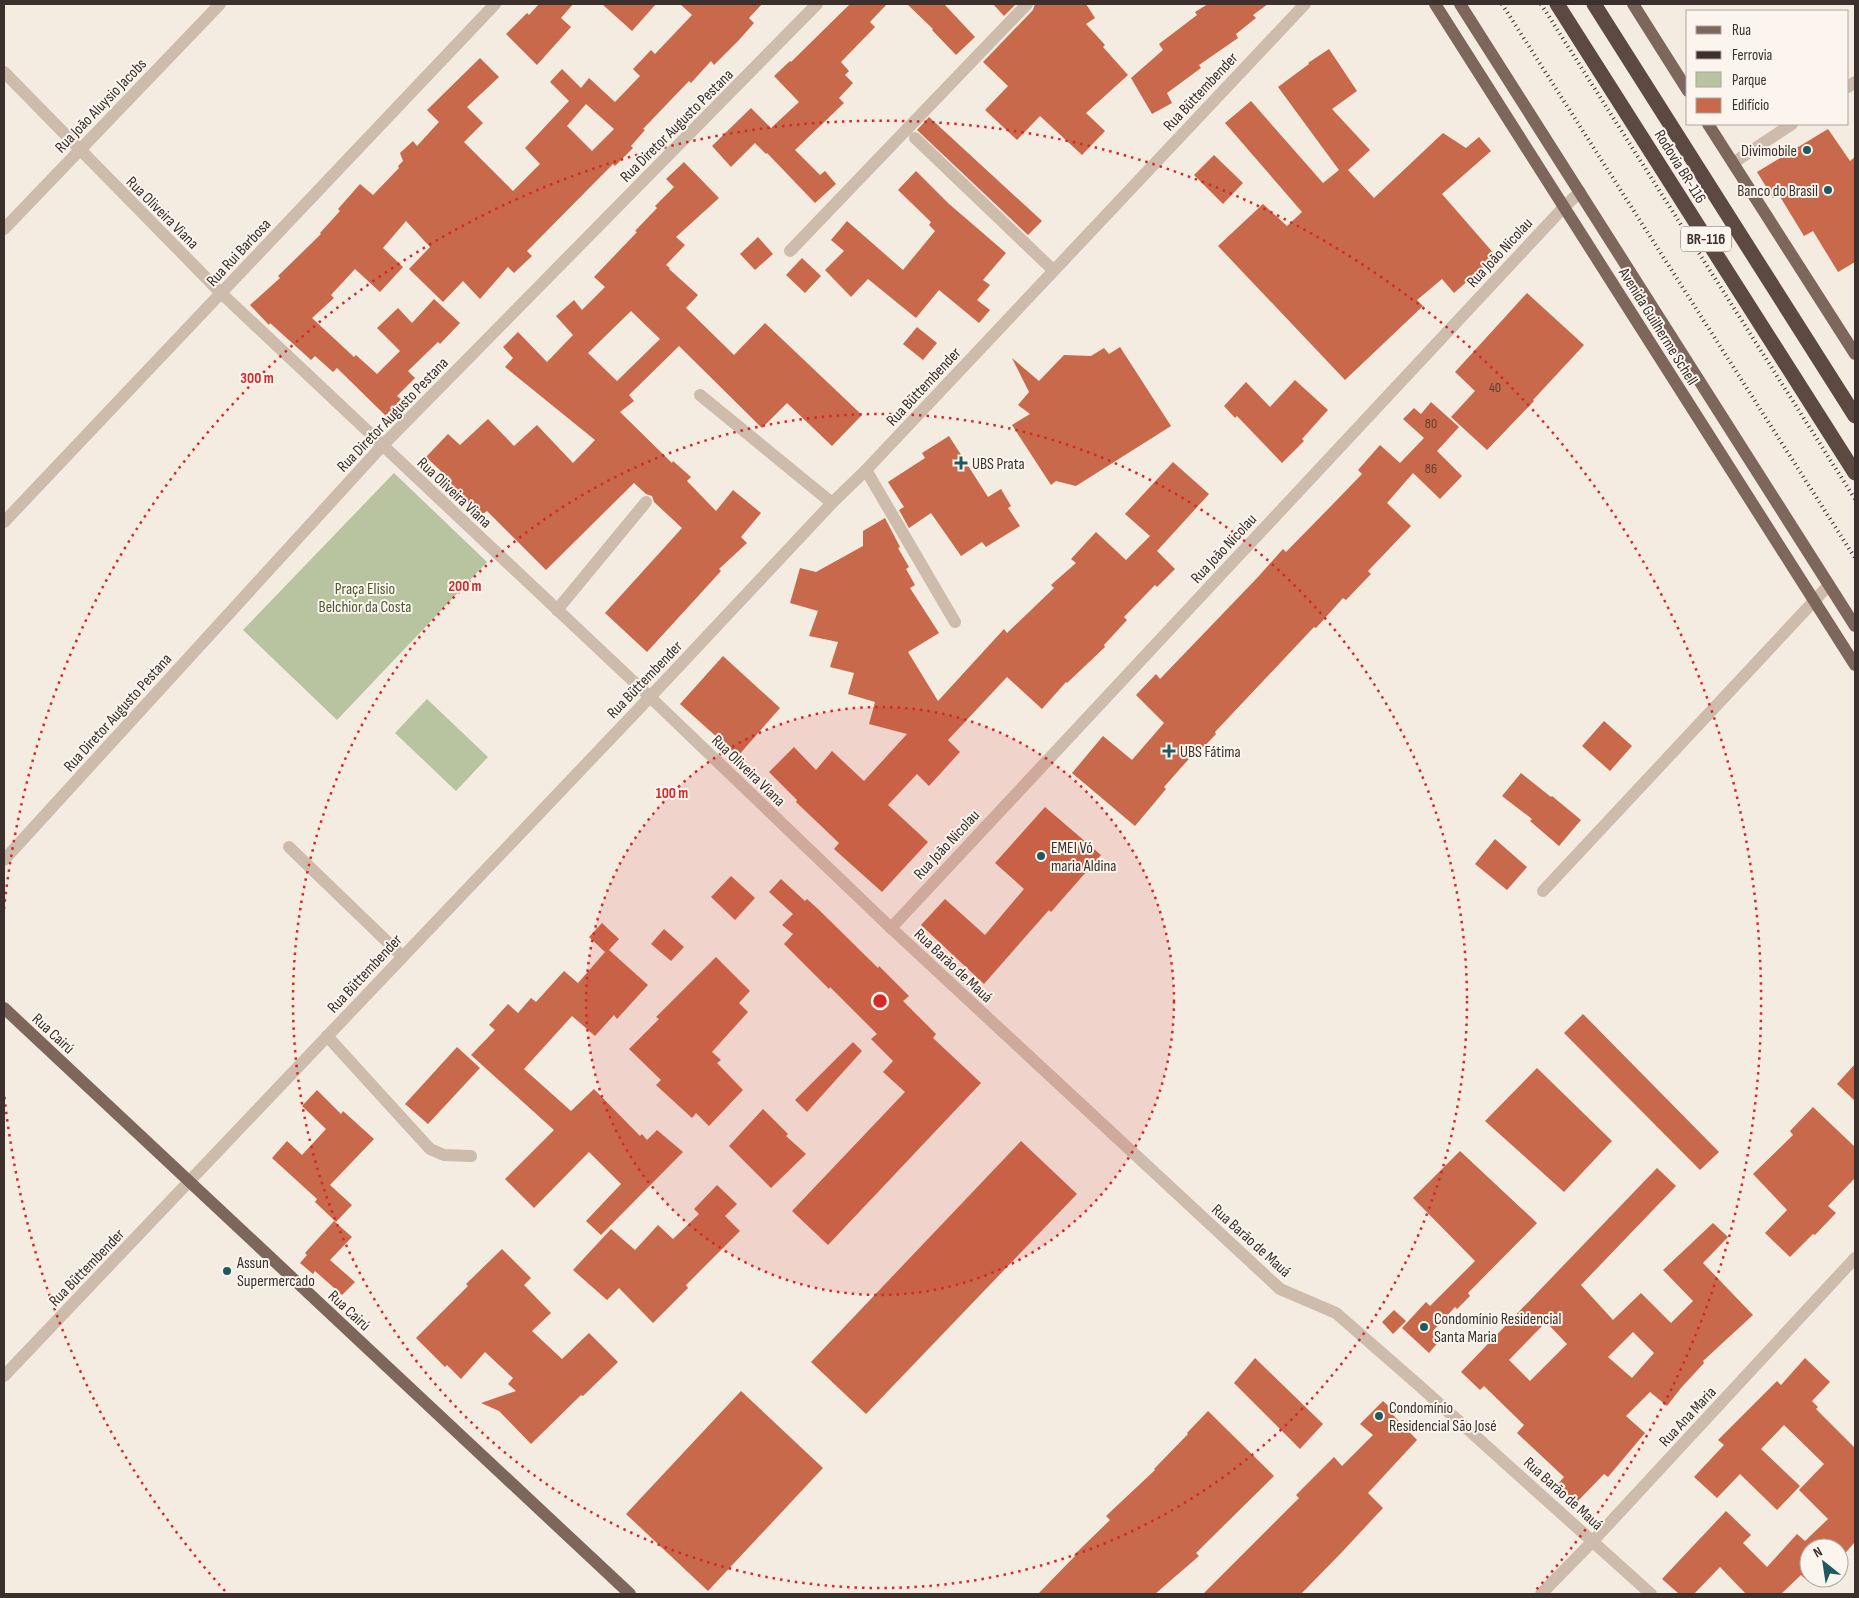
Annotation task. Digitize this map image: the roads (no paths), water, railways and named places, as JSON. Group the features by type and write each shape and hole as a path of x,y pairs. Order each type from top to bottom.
{"highway":[{"name":"Rodovia BR-116","path":"1557,4 1855,473"},
{"name":"Rodovia BR-116","path":"1594,4 1855,416"}],"main road":[{"name":"Avenida Guilherme Schell","path":"1435,4 1855,665"},
{"name":"Avenida Guilherme Schell","path":"1460,4 1855,626"},
{"path":"1633,4 1686,88"},
{"path":"1709,125 1855,354"},
{"path":"1635,319 1654,308"},
{"name":"Rua Cairú","path":"4,1008 630,1594"}],"street":[{"name":"Rua João Aluysio Jacobs","path":"4,230 220,4"},
{"name":"Rua Rui Barbosa","path":"4,522 496,4"},
{"name":"Rua Diretor Augusto Pestana","path":"4,860 382,446 818,4"},
{"path":"790,250 1027,4"},
{"name":"Rua Büttembender","path":"4,1376 832,503 866,470 1305,4"},
{"name":"Rua Oliveira Viana","path":"4,72 221,293 650,697 890,928"},
{"path":"1733,163 1790,125"},
{"path":"915,138 1053,270"},
{"name":"Rua João Nicolau","path":"890,928 1580,192"},
{"path":"700,395 832,503"},
{"path":"866,470 955,622"},
{"path":"557,610 646,502"},
{"path":"1543,891 1829,585"},
{"path":"289,847 402,956"},
{"name":"Rua Barão de Mauá","path":"890,928 1280,1289 1336,1314 1651,1594"},
{"path":"327,1036 430,1148 444,1155 471,1156"},
{"name":"Rua Ana Maria","path":"1541,1594 1593,1541 1855,1258"}],"railway":[{"path":"1502,4 1855,558"},
{"path":"1541,4 1855,499"}],"place":[{"name":"Divimobile","path":"1807,150"},
{"name":"Banco do Brasil","path":"1828,190"},
{"name":"UBS Prata","path":"961,463"},
{"name":"UBS Fátima","path":"1169,751"},
{"name":"EMEI Vó maria Aldina","path":"1041,856"},
{"name":"Assun Supermercado","path":"227,1271"},
{"name":"Condomínio Residencial Santa Maria","path":"1424,1327"},
{"name":"Condomínio Residencial São José","path":"1379,1416"}],"park label":[{"name":"Praça Elisio Belchior da Costa","path":"365,597"}]}
